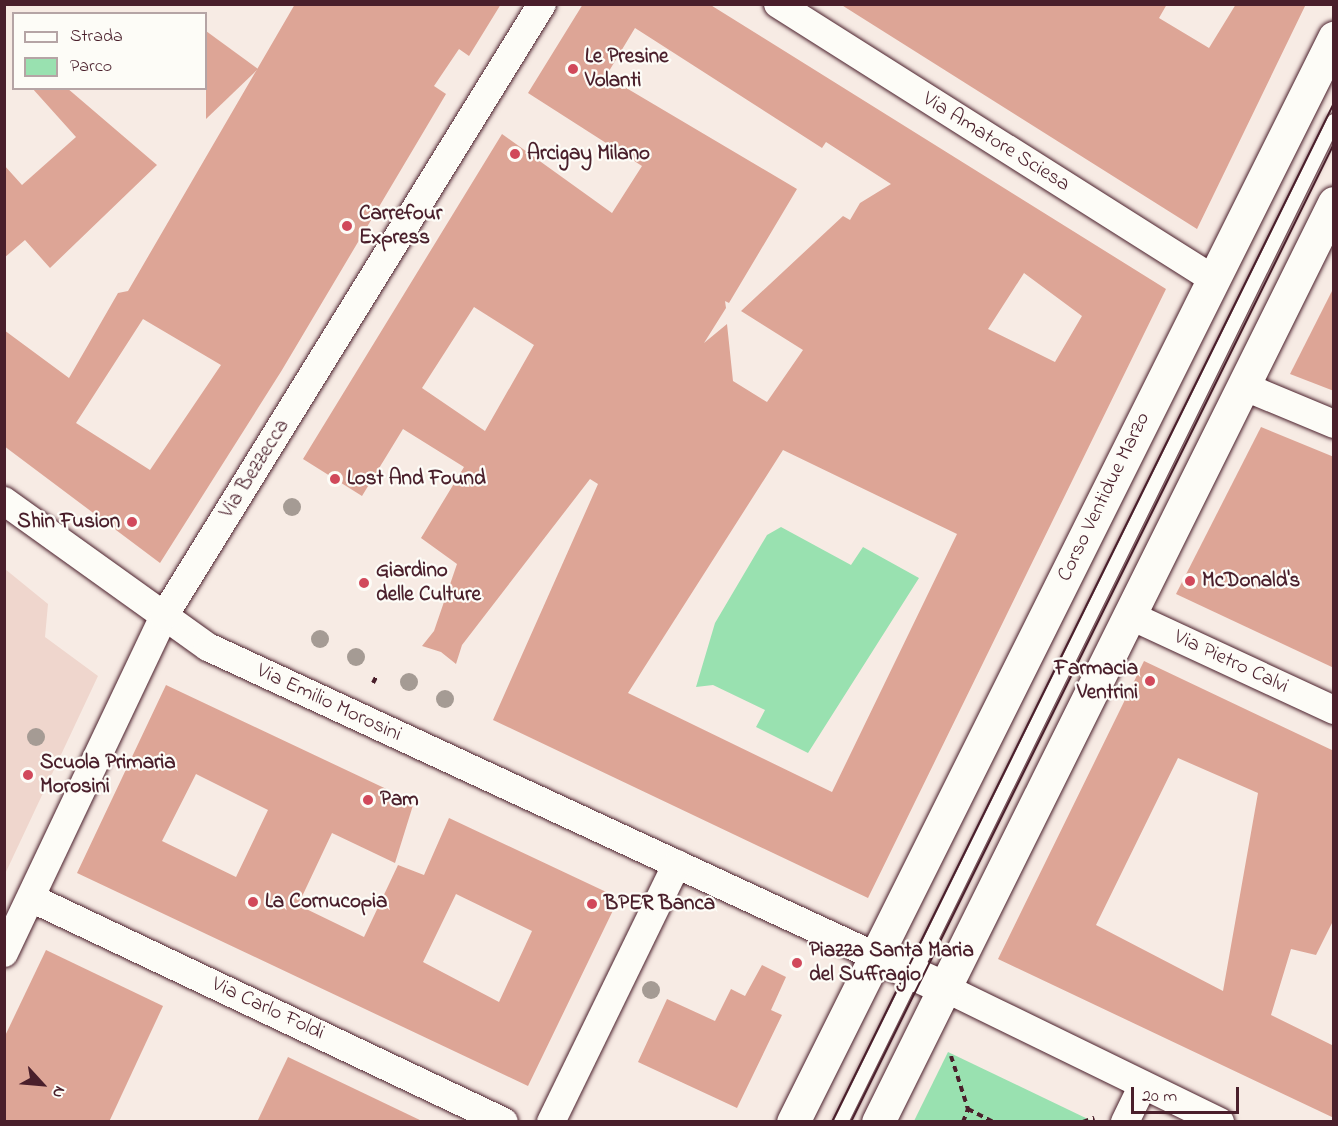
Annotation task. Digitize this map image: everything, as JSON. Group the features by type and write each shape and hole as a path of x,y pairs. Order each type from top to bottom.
{"main road":[{"name":"Corso Ventidue Marzo","path":"875,956 1334,38"},
{"path":"878,1122 1334,203"},
{"path":"793,1122 875,956 945,988"}],"street":[{"name":"Via Bezzecca","path":"4,953 165,616 542,4"},
{"name":"Via Amatore Sciesa","path":"778,4 1213,279"},
{"path":"1243,386 1334,424"},
{"name":"Via Emilio Morosini","path":"4,501 208,647 677,864"},
{"name":"Via Pietro Calvi","path":"1129,615 1334,710"},
{"path":"551,1122 677,864 875,956"},
{"name":"Via Carlo Foldi","path":"31,898 504,1122"},
{"path":"945,988 1220,1122"},
{"path":"1125,1122 1143,1085"}],"lane":[{"path":"841,1122 1334,121"}],"path":[{"path":"373,683 376,677"},
{"path":"947,1044 968,1109 963,1122"},
{"path":"968,1109 993,1122"}],"shaded area":[{"name":"Scuola Primaria Morosini","path":"5,569 48,604 45,637 98,676 5,874"}],"green space":[{"path":"781,527 851,565 863,547 919,578 808,753 756,727 765,710 713,685 696,687 715,623 767,535"},
{"path":"948,1052 1092,1121 914,1121"}],"building":[{"path":"295,4 501,4 469,56 459,49 434,86 446,94 282,370 160,563 4,446 4,330 69,378 118,293 128,291","holes":["143,319 221,365 150,470 76,423"]},
{"path":"583,4 709,4 1166,289 868,898 493,720 598,484 590,479 462,645 456,664 441,652 422,646 434,631 457,564 421,538 464,467 403,429 362,496 303,459 502,134 612,213 642,166 528,93","holes":["635,28 822,148 826,142 891,184 860,203 850,220 843,216 741,311 803,350 767,402 733,381 727,324 704,343 726,308 725,301 729,303 797,189 606,76","1024,273 1082,316 1055,362 988,329","474,307 534,345 485,431 422,388","783,450 957,534 832,792 628,693"]},
{"path":"840,4 1167,4 1159,18 1209,48 1236,4 1306,4 1197,229"},
{"path":"207,32 258,69 206,119 207,90"},
{"path":"34,90 69,90 157,165 50,268 25,240 4,258 4,165 22,185 76,137"},
{"path":"1334,287 1334,391 1290,374"},
{"path":"1261,427 1334,457 1334,668 1176,594"},
{"path":"1144,661 1334,751 1334,919 1316,955 1291,949 1271,1015 1334,1046 1334,1118 998,959","holes":["1178,758 1258,793 1223,991 1096,925"]},
{"path":"166,685 414,802 395,863 332,833 298,905 364,937 398,865 424,875 449,818 619,898 528,1086 77,873","holes":["196,774 268,810 236,877 162,841","456,894 532,931 499,1002 423,962"]},
{"path":"46,950 163,1006 109,1122 4,1122 4,1038"},
{"path":"762,965 786,977 771,1010 782,1015 737,1108 638,1062 667,999 715,1021 731,989 745,996"},
{"path":"288,1057 424,1122 257,1122"}],"tram line":[{"path":"832,1122 1334,103"},
{"path":"851,1122 1334,144"}],"place":[{"name":"Le Presine Volanti","path":"573,69"},
{"name":"Arcigay Milano","path":"515,154"},
{"name":"Carrefour Express","path":"347,226"},
{"name":"Lost And Found","path":"335,479"},
{"name":"Shin Fusion","path":"132,522"},
{"name":"McDonald's","path":"1190,581"},
{"name":"Giardino delle Culture","path":"364,583"},
{"name":"Farmacia Ventrini","path":"1150,681"},
{"name":"Scuola Primaria Morosini","path":"28,775"},
{"name":"Pam","path":"368,800"},
{"name":"La Cornucopia","path":"253,902"},
{"name":"BPER Banca","path":"592,904"},
{"name":"Piazza Santa Maria del Suffragio","path":"797,963"}]}
